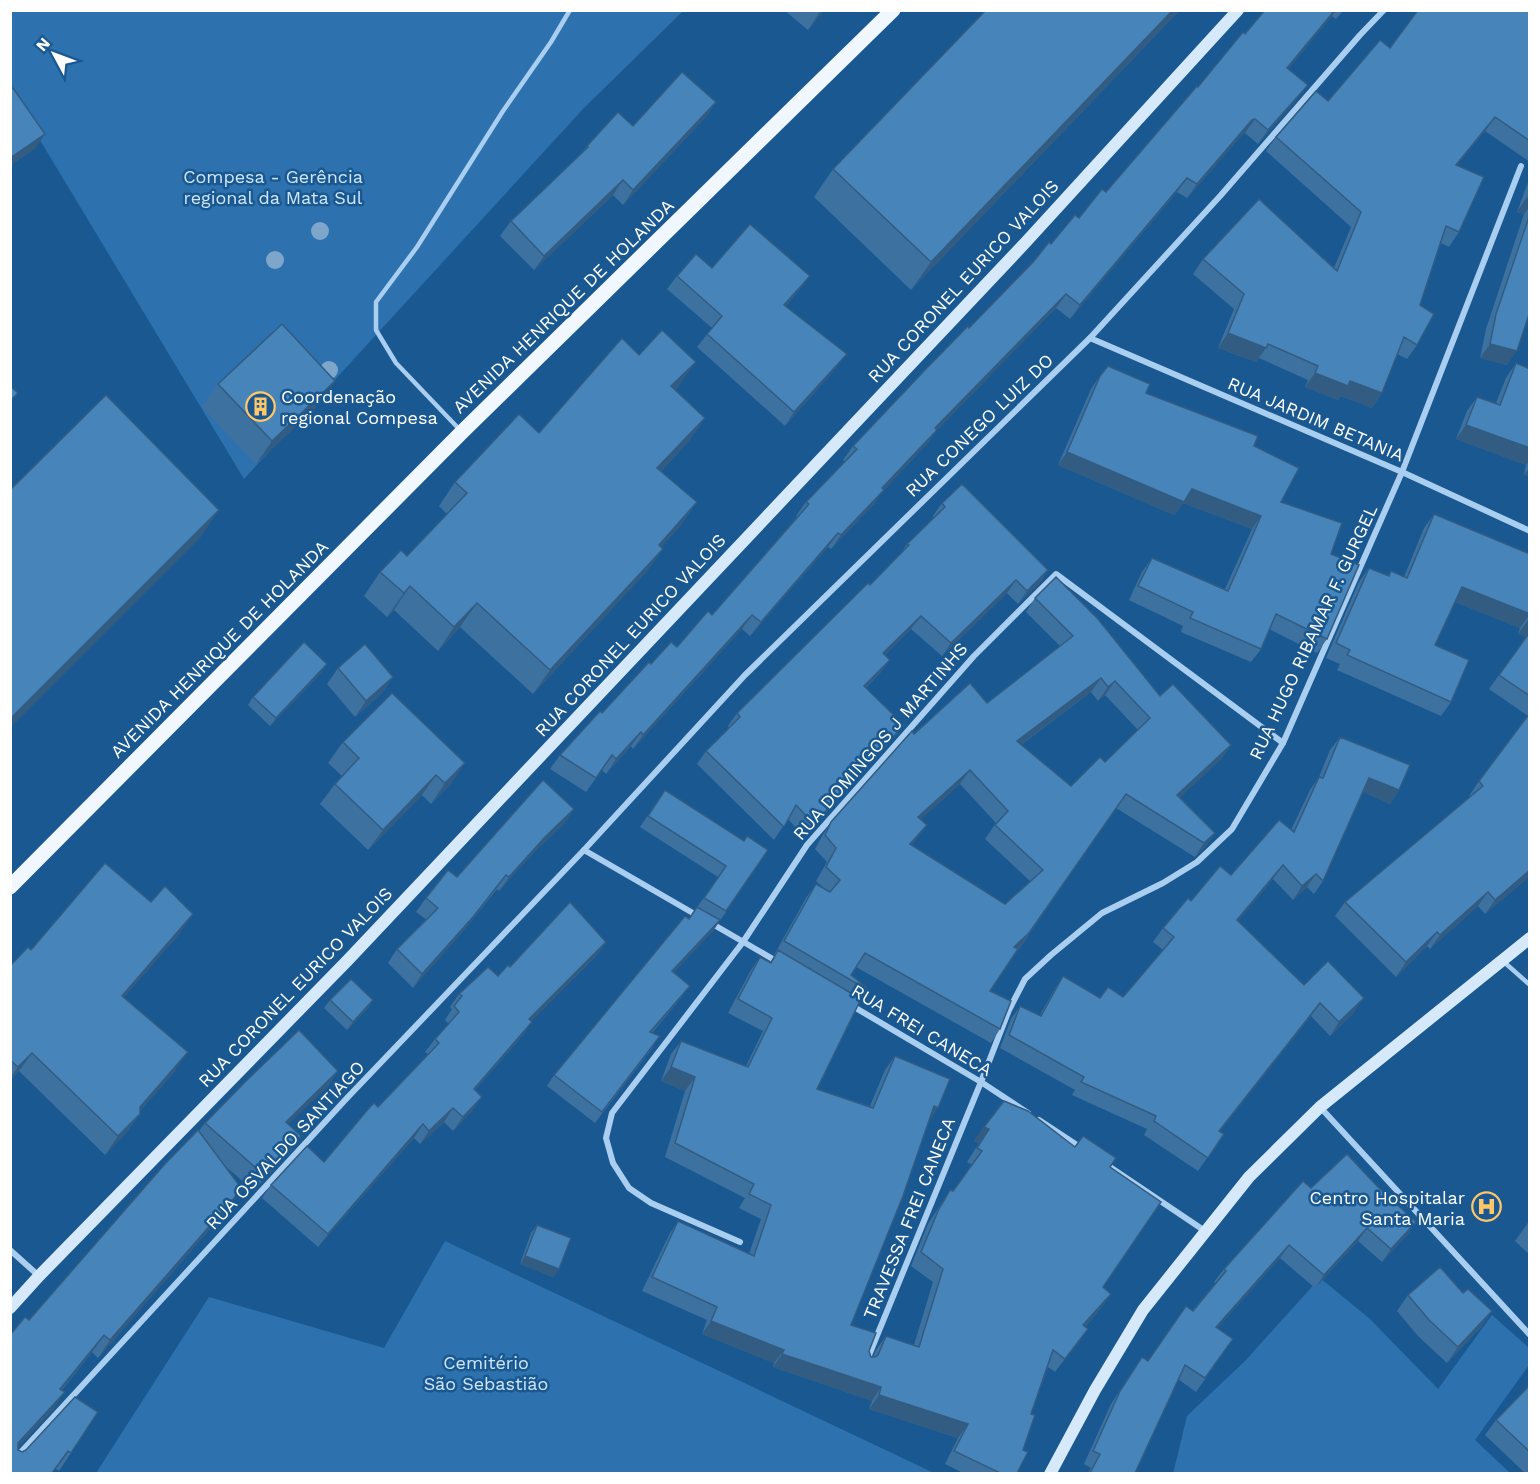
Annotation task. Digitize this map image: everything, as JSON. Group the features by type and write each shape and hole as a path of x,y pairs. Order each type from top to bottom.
{"main road":[{"name":"AVENIDA HENRIQUE DE HOLANDA","path":"10,887 462,432 893,10"},
{"name":"RUA CORONEL EURICO VALOIS","path":"10,1308 355,952 1016,251 1238,10"},
{"path":"1050,1473 1095,1390 1143,1311 1249,1177 1320,1107 1530,939"}],"street":[{"name":"RUA CONEGO LUIZ DO","path":"584,850 746,675 1090,338 1221,195 1384,10"},
{"name":"RUA HUGO RIBAMAR F. GURGEL","path":"981,1082 1009,1010 1025,979 1102,913 1162,883 1197,862 1232,830 1283,743 1402,472 1521,166"},
{"name":"RUA JARDIM BETANIA","path":"1090,338 1402,472 1530,531"},
{"name":"RUA DOMINGOS J MARTINHS","path":"740,1242 651,1203 629,1188 613,1163 606,1138 612,1113 743,942 807,845 974,656 1056,574 1283,743"},
{"path":"584,850 785,966"},
{"name":"RUA OSVALDO SANTIAGO","path":"10,1464 347,1098 584,850"},
{"name":"RUA FREI CANECA","path":"847,1003 981,1082 1088,1153"},
{"name":"TRAVESSA FREI CANECA","path":"864,1366 981,1082"},
{"path":"1320,1107 1530,1335"},
{"path":"1098,1159 1205,1230"},
{"path":"10,1250 39,1276"}],"lane":[{"path":"462,432 396,363 376,330 376,302 417,248 570,10"},
{"path":"1502,960 1530,985"}],"green space":[{"name":"Compesa - Gerência regional da Mata Sul","path":"11,11 683,11 583,109 244,479 11,92"},
{"name":"Cemitério São Sebastião","path":"445,1241 934,1473 96,1473 209,1297 384,1348"},
{"path":"1320,1278 1370,1319 1438,1389 1492,1315 1529,1348 1529,1365 1475,1440 1510,1473 1173,1474 1187,1416 1245,1361"}],"building":[{"path":"986,10 1173,10 931,262 833,169"},
{"path":"1265,10 1335,10 1287,68 1308,85 1268,130 1255,119 1252,120 1197,184 1187,178 1080,305 1066,294 935,428 937,430 882,488 884,490 841,535 838,533 761,622 752,615 643,735 641,732 616,759 612,755 596,778 560,755 649,662 651,664 671,642 677,647 708,611 712,615 809,504 806,502 857,449 853,446 1034,261 1049,242 1051,244 1075,215 1079,218 1102,189 1106,192 1243,32 1245,34"},
{"path":"1418,10 1530,10 1530,141 1495,117 1456,165 1484,177 1459,232 1446,226 1420,305 1434,314 1417,345 1404,337 1382,393 1350,381 1348,386 1315,373 1318,366 1268,344 1266,348 1228,333 1244,294 1203,259 1259,199 1337,271 1361,212 1276,137 1316,91 1328,101 1380,40 1390,48"},
{"path":"682,72 716,102 633,190 623,180 544,256 511,221 588,147 618,112 633,126"},
{"path":"13,88 45,134 10,158 10,90"},
{"path":"1530,214 1530,311 1517,351 1490,344 1496,314"},
{"path":"750,224 810,276 784,305 847,354 794,412 707,334 722,316 677,276 696,254 712,268"},
{"name":"Coordenação regional Compesa","path":"282,324 335,381 272,441 218,384"},
{"path":"662,330 696,362 671,386 705,418 657,468 697,502 659,545 663,549 550,670 477,603 454,627 410,586 404,593 380,572 401,550 407,556 467,493 455,482 519,414 539,433 622,338 639,355"},
{"path":"1516,363 1530,369 1530,448 1466,425 1477,397 1500,405"},
{"path":"1108,366 1150,384 1146,393 1258,436 1254,446 1299,468 1281,502 1342,523 1331,554 1359,565 1327,639 1276,614 1261,649 1190,618 1193,612 1138,586 1152,558 1228,591 1261,516 1192,489 1184,502 1067,452 1100,376"},
{"path":"10,386 18,393 10,401"},
{"path":"106,395 219,510 10,719 10,490"},
{"path":"962,484 1048,570 1027,591 1016,580 951,643 921,616 883,653 890,660 864,686 904,725 814,824 796,805 784,827 706,751 740,717 737,713 909,545 907,544 945,507 942,503"},
{"path":"1434,514 1530,554 1530,614 1462,587 1435,645 1469,660 1451,702 1347,655 1350,650 1336,643 1369,568 1389,576 1391,571 1407,578"},
{"path":"1056,577 1098,619 1160,696 1173,684 1231,745 1177,795 1215,833 1204,843 1126,794 1029,933 1014,947 1018,949 990,991 1011,1001 1000,1029 865,953 851,975 866,989 784,941 816,884 830,892 840,880 826,867 836,848 825,835 831,822 912,731 914,734 970,683 987,703 1073,636 1035,598","holes":["1101,678 1108,687 1115,681 1150,718 1105,762 1100,757 1071,786 1017,741","970,770 1008,811 995,825 1043,870 1005,904 910,844 927,825 918,817"]},
{"path":"1530,632 1530,696 1499,675"},
{"path":"304,642 327,664 276,718 253,697"},
{"path":"365,644 393,677 366,701 338,668"},
{"path":"392,693 465,763 445,783 436,775 383,830 335,784 359,758 343,742"},
{"path":"1530,713 1530,870 1495,900 1488,892 1440,935 1437,932 1406,962 1345,902 1483,786 1479,781"},
{"path":"1340,737 1410,765 1399,790 1369,778 1323,881 1316,874 1302,886 1283,865 1237,920 1304,985 1328,961 1364,998 1339,1022 1320,1003 1219,1131 1224,1134 1208,1158 1154,1121 1156,1116 1081,1082 1084,1077 1009,1035 1020,1006 1041,1016 1063,976 1100,998 1108,987 1123,997 1174,937 1163,928 1188,898 1191,901 1220,866 1231,875 1279,820 1294,832 1319,777 1323,778"},
{"path":"543,780 574,809 509,877 506,875 473,917 422,974 397,949 438,908 426,898 448,870 457,877"},
{"path":"665,790 744,841 747,836 768,850 726,911 704,898 726,866 648,816"},
{"path":"105,863 151,902 165,886 193,914 122,996 188,1052 140,1107 140,1114 118,1136 32,1053 18,1067 10,1060 10,966 28,947 31,950"},
{"path":"570,902 606,942 529,1019 532,1022 474,1089 482,1097 463,1117 453,1108 429,1131 423,1124 328,1234 271,1185 307,1146 324,1162 369,1108 374,1103 378,1107 439,1043 435,1039 459,1012 454,1006 462,996 459,994 488,967 498,976 508,965 510,967"},
{"path":"697,907 720,920 672,971 690,986 650,1032 660,1036 602,1112 554,1075 685,916 689,919"},
{"path":"778,950 861,999 817,1089 873,1108 895,1056 950,1079 938,1108 934,1106 903,1196 851,1325 876,1333 869,1351 871,1357 878,1355 886,1336 919,1347 943,1269 921,1252 938,1211 950,1190 953,1191 982,1151 977,1148 989,1129 984,1127 1004,1101 1028,1111 1075,1147 1083,1136 1116,1158 1110,1167 1161,1202 1103,1287 1111,1294 1083,1325 1088,1329 1065,1359 1053,1350 1031,1414 1035,1415 1023,1450 1028,1452 1017,1473 1000,1473 954,1451 968,1424 879,1395 881,1387 782,1354 784,1350 711,1321 717,1307 652,1277 678,1221 754,1256 771,1205 749,1194 754,1184 675,1143 695,1077 671,1067 681,1041 748,1067 772,1018 738,999 760,957 771,963"},
{"path":"351,979 373,1000 353,1022 330,1000"},
{"path":"299,1030 338,1071 286,1122 301,1136 265,1176 205,1123"},
{"path":"198,1130 242,1189 110,1340 104,1335 60,1389 65,1392 18,1443 18,1450 22,1452 26,1450 75,1397 98,1412 71,1453 68,1451 52,1473 10,1473 10,1335 25,1317 29,1320 164,1165"},
{"path":"1347,1154 1416,1222 1391,1249 1367,1228 1324,1275 1289,1245 1216,1327 1233,1339 1205,1378 1185,1365 1135,1473 1090,1473 1100,1454 1093,1451 1120,1391 1142,1357 1148,1361 1186,1306 1193,1311 1226,1271 1224,1269 1303,1181 1311,1188"},
{"path":"537,1225 571,1238 559,1269 525,1256"},
{"path":"1440,1267 1463,1293 1468,1289 1492,1311 1458,1347 1429,1320 1408,1295"},
{"path":"1530,1385 1530,1452 1496,1420"}],"place":[{"name":"Coordenação regional Compesa","path":"260,406"},
{"name":"Centro Hospitalar Santa Maria","path":"1486,1207"}]}
